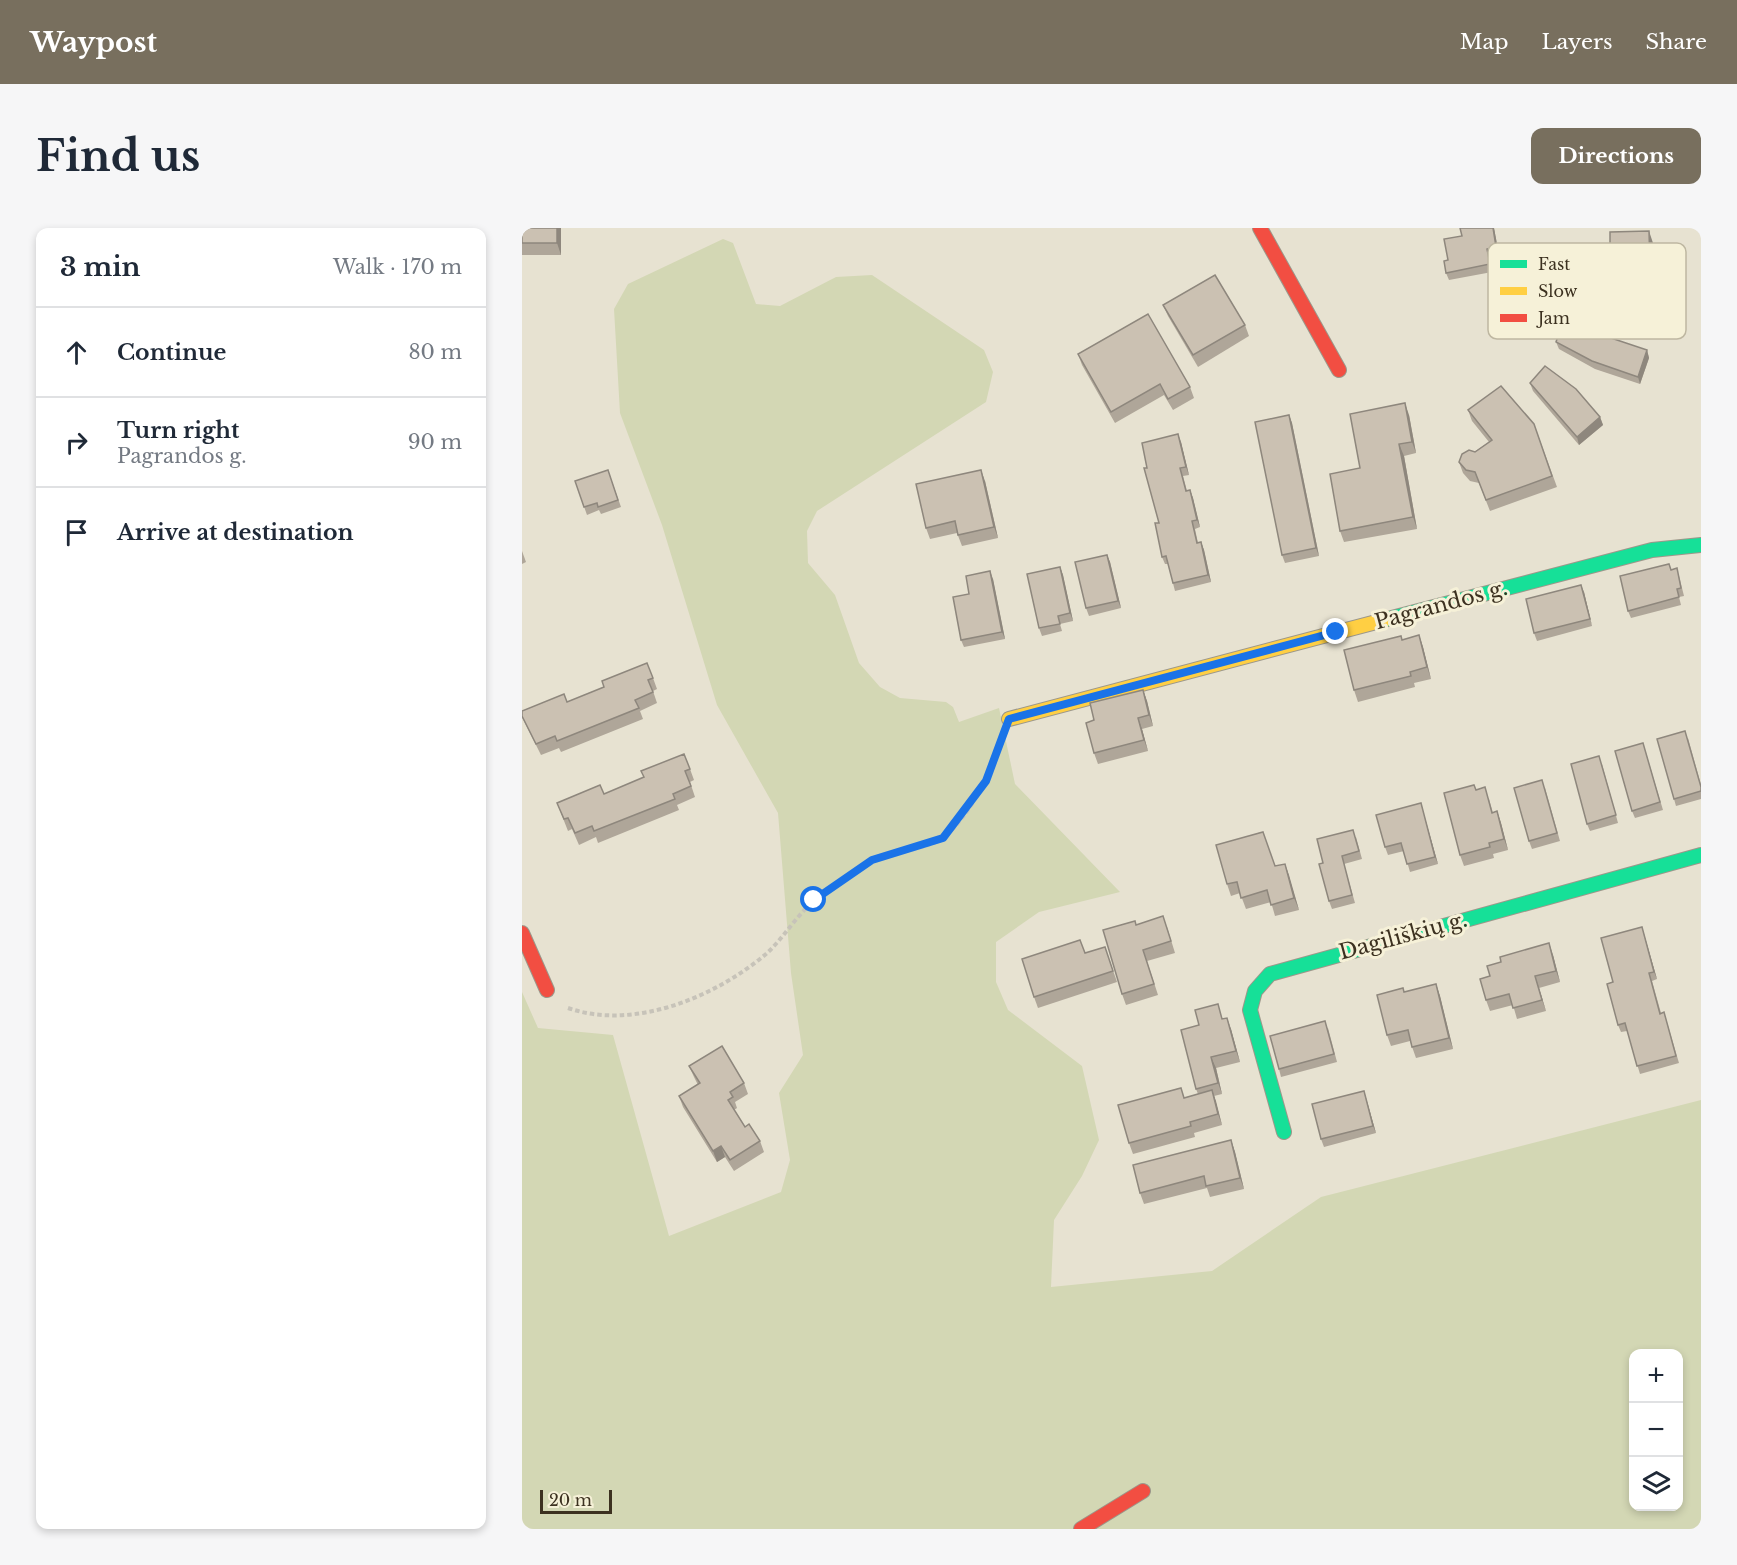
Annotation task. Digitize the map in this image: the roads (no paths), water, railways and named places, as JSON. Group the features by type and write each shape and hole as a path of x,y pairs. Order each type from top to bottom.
{"street":[{"path":"1260,228 1339,370"},
{"name":"Pagrandos g.","path":"1009,719 1652,550 1701,545"},
{"name":"Dagiliškių g.","path":"1284,1132 1250,1010 1251,994 1263,978 1276,970 1701,855"},
{"path":"522,933 547,990"},
{"path":"1081,1529 1143,1491"}]}
